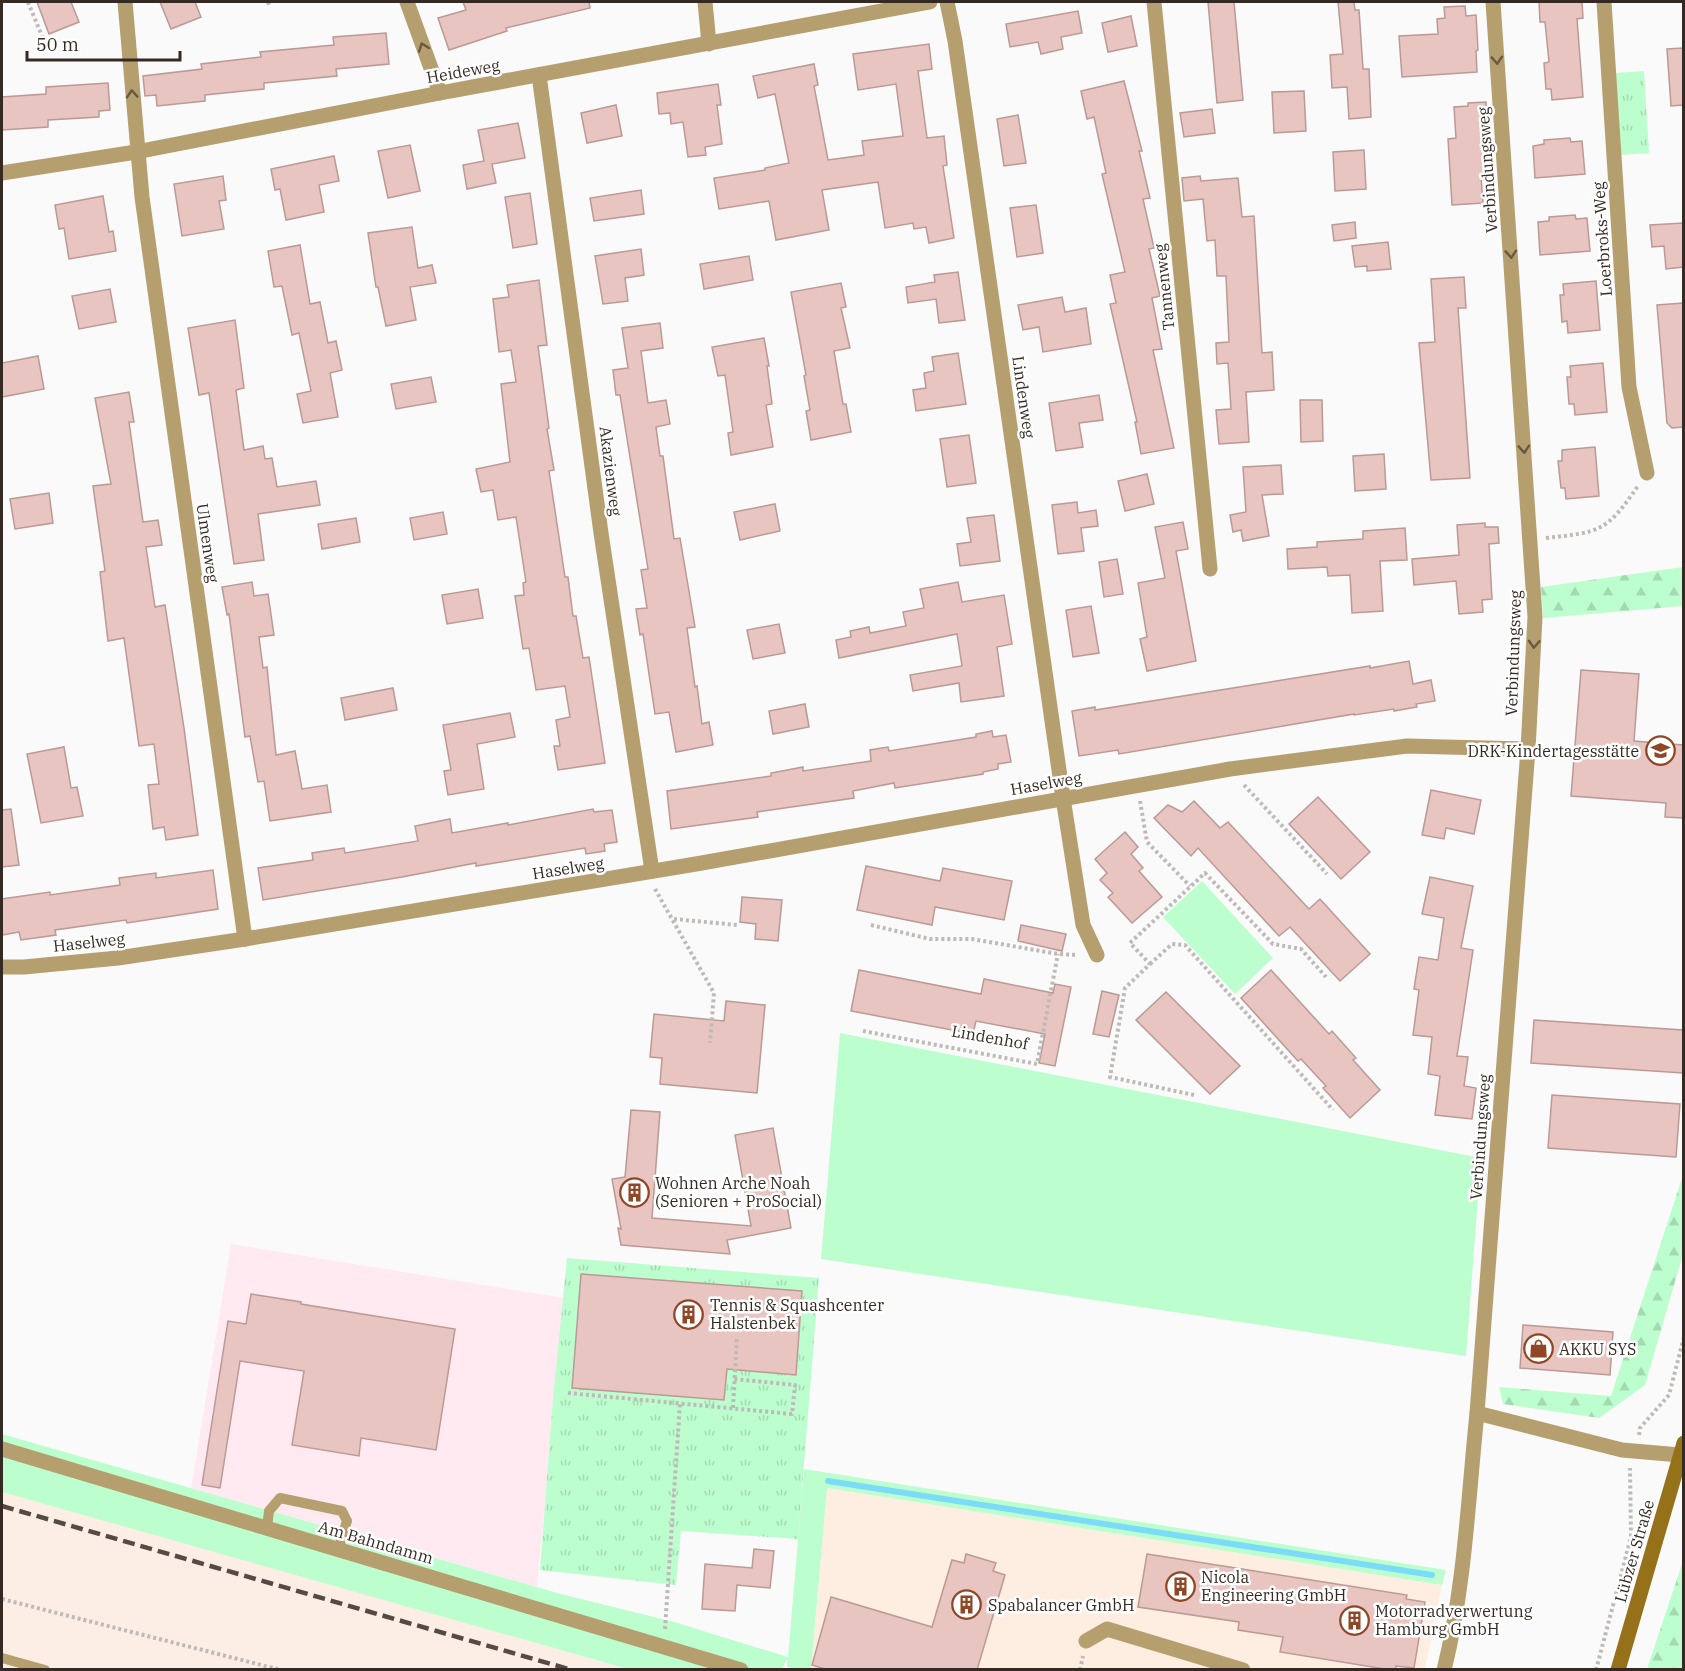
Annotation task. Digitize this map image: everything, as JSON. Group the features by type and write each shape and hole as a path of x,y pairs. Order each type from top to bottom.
{"street":[{"name":"Ulmenweg","path":"125,2 136,152 245,939"},
{"path":"406,2 440,93"},
{"path":"705,2 709,44"},
{"name":"Heideweg","path":"2,173 136,152 930,2"},
{"name":"Lindenweg","path":"947,2 960,75 1063,798"},
{"name":"Tannenweg","path":"1154,2 1210,569"},
{"name":"Verbindungsweg","path":"1444,1670 1452,1636 1460,1580 1477,1413 1536,617 1493,2"},
{"name":"Loerbroks-Weg","path":"1604,2 1629,387 1647,473"},
{"name":"Akazienweg","path":"539,75 601,533 652,871"},
{"name":"Haselweg","path":"2,967 118,958 245,939 652,871 1230,768 1407,746 1528,749"},
{"path":"1063,798 1083,925 1097,955"},
{"path":"1477,1413 1634,1452 1682,1449"},
{"name":"Am Bahndamm","path":"2,1449 664,1645 741,1670"},
{"name":"Lübzer Straße","path":"1618,1670 1682,1449"},
{"path":"1086,1641 1107,1629 1243,1670"}],"lane":[{"path":"267,1528 269,1511 280,1498 342,1511 347,1521 339,1550"},
{"path":"2,1658 45,1670"}],"path":[{"path":"28,2 42,36"},
{"path":"267,2 270,7"},
{"path":"1530,540 1580,534 1599,529 1619,513 1647,473"},
{"path":"1230,768 1327,874"},
{"path":"1137,785 1147,842 1190,885"},
{"path":"652,871 653,885 714,993 710,1043"},
{"path":"1150,964 1130,943 1205,873 1273,944 1301,949 1326,977"},
{"path":"674,919 737,925"},
{"path":"871,925 930,939 972,939 1058,954 1097,955"},
{"path":"1194,1095 1110,1077 1125,988 1172,944 1185,945 1333,1110"},
{"name":"Lindenhof","path":"863,1031 1037,1064 1058,954"},
{"path":"1596,1670 1631,1537 1629,1470 1640,1428 1669,1395 1683,1337"},
{"path":"733,1408 737,1338"},
{"path":"568,1393 792,1414 795,1385 734,1379"},
{"path":"664,1645 680,1403"},
{"path":"2,1599 281,1670"}],"shaded area":[{"path":"231,1244 564,1298 537,1587 191,1489"},
{"path":"827,1488 1442,1585 1425,1669 811,1670"},
{"path":"2,1492 156,1534 628,1669 2,1669"}],"green space":[{"path":"1644,71 1649,153 1620,155 1615,73"},
{"path":"1683,567 1683,606 1543,618 1541,587"},
{"path":"1202,881 1273,958 1235,994 1163,917"},
{"path":"840,1033 1481,1158 1466,1356 821,1259"},
{"path":"1683,1175 1683,1254 1645,1385 1599,1418 1503,1404 1499,1387 1611,1396"},
{"path":"567,1258 819,1278 798,1539 681,1531 676,1585 540,1570"},
{"path":"2,1434 561,1594 674,1622 788,1657 804,1469 1446,1570 1442,1585 827,1488 811,1669 787,1667 787,1659 782,1669 628,1669 2,1492"},
{"path":"1683,1561 1683,1669 1647,1669"}],"building":[{"path":"37,2 71,2 79,22 49,34"},
{"path":"160,2 195,2 201,17 171,29"},
{"path":"463,2 589,2 590,8 506,28 507,31 449,50 438,18 466,10"},
{"path":"1208,2 1234,2 1243,100 1217,103"},
{"path":"1338,2 1354,2 1355,10 1359,10 1363,69 1369,69 1371,117 1349,119 1347,87 1332,88 1330,55 1343,54"},
{"path":"1539,2 1582,2 1583,18 1577,19 1583,97 1552,100 1551,89 1546,89 1544,63 1549,62 1545,22 1540,22"},
{"path":"1465,6 1466,16 1476,15 1477,72 1402,77 1399,36 1438,34 1437,19 1445,18 1444,7"},
{"path":"1078,11 1082,33 1061,37 1063,49 1041,54 1038,42 1010,47 1006,24"},
{"path":"1131,16 1137,46 1108,52 1102,23"},
{"path":"386,33 389,64 336,69 337,76 264,83 264,89 205,95 205,101 157,106 156,95 145,96 143,76 202,69 201,64 261,57 260,52 334,45 333,37"},
{"path":"929,44 932,69 918,71 927,138 944,136 947,165 943,166 954,238 929,243 926,227 914,229 913,223 885,228 878,182 822,190 829,230 776,240 769,201 719,209 714,178 765,170 765,168 789,163 775,94 758,98 753,76 814,64 818,85 814,86 828,160 864,155 862,141 903,136 896,84 858,90 853,54"},
{"path":"1683,48 1683,105 1671,106 1667,49"},
{"path":"1124,81 1142,151 1139,151 1150,198 1143,199 1154,248 1149,249 1160,296 1152,298 1162,349 1153,350 1174,448 1141,454 1135,422 1137,422 1110,304 1116,303 1110,275 1125,272 1102,174 1106,173 1094,117 1087,119 1081,91"},
{"path":"108,83 110,110 99,111 99,117 48,120 48,127 2,130 2,97 46,94 46,87"},
{"path":"718,84 721,105 717,105 722,144 705,147 706,155 688,157 683,122 671,124 670,113 659,114 657,93"},
{"path":"1304,91 1306,131 1274,133 1272,92"},
{"path":"1486,102 1489,176 1481,176 1483,203 1452,205 1448,139 1456,138 1454,107"},
{"path":"616,105 622,136 587,143 581,113"},
{"path":"1212,109 1215,133 1184,137 1180,113"},
{"path":"1018,115 1026,163 1004,166 997,119"},
{"path":"518,123 525,158 492,164 496,183 467,189 463,165 484,161 478,130"},
{"path":"1570,138 1571,142 1582,141 1585,174 1535,178 1533,146 1544,144 1544,140"},
{"path":"410,145 420,191 388,198 378,151"},
{"path":"1364,150 1366,189 1335,191 1333,152"},
{"path":"334,156 339,181 319,185 324,212 286,220 280,189 275,190 271,169"},
{"path":"223,176 226,200 219,201 224,229 182,236 174,184"},
{"path":"1200,176 1201,181 1238,178 1242,217 1254,216 1262,353 1272,352 1274,390 1246,392 1249,442 1219,444 1216,410 1231,409 1228,363 1217,364 1216,343 1229,342 1226,276 1217,276 1215,240 1207,241 1203,199 1184,201 1182,178"},
{"path":"641,190 644,214 594,221 590,198"},
{"path":"530,193 537,244 513,248 505,197"},
{"path":"103,196 109,232 113,231 116,251 69,259 64,228 59,229 55,205"},
{"path":"1036,205 1043,253 1017,257 1010,208"},
{"path":"1575,215 1576,219 1587,218 1590,251 1540,255 1538,222 1549,221 1549,217"},
{"path":"1355,222 1356,238 1334,241 1332,225"},
{"path":"1683,223 1683,267 1666,269 1664,246 1652,247 1650,225"},
{"path":"412,227 418,268 432,265 436,283 410,287 416,320 386,326 378,287 376,287 368,233"},
{"path":"1388,242 1391,269 1367,271 1367,266 1355,267 1352,246"},
{"path":"300,245 310,304 320,302 328,343 336,341 342,370 330,373 338,417 303,423 297,394 311,391 299,333 292,335 282,286 274,287 268,251"},
{"path":"641,249 644,275 625,278 628,301 603,304 595,256"},
{"path":"749,256 753,280 704,289 700,264"},
{"path":"958,272 965,320 939,323 936,299 908,303 906,287 935,282 934,275"},
{"path":"1464,277 1466,308 1458,308 1470,478 1431,480 1419,343 1435,342 1431,279"},
{"path":"539,280 547,345 538,346 554,470 549,471 573,616 576,616 583,658 589,657 605,763 558,770 554,746 560,746 556,720 570,717 565,686 536,690 529,648 523,649 515,596 524,595 523,583 526,582 516,517 498,520 493,490 481,492 476,469 510,462 501,384 516,382 511,350 499,352 493,299 509,297 507,285"},
{"path":"1596,281 1600,330 1568,333 1567,321 1562,322 1560,295 1564,295 1563,284"},
{"path":"841,283 846,307 841,308 850,348 834,351 843,404 846,404 851,432 811,440 806,411 810,410 804,376 806,375 791,292"},
{"path":"110,289 116,322 79,329 72,296"},
{"path":"1062,297 1065,312 1086,308 1091,344 1043,352 1039,327 1023,330 1018,305"},
{"path":"1683,303 1683,427 1672,428 1667,423 1657,305"},
{"path":"235,320 244,388 236,390 244,450 263,446 265,459 272,458 277,487 316,481 320,505 258,514 264,560 234,564 209,393 199,395 188,328"},
{"path":"660,323 663,348 641,351 648,403 666,400 670,424 656,427 660,456 663,456 674,539 680,538 695,627 687,628 695,687 697,686 702,724 709,722 713,745 676,752 669,712 655,714 643,634 640,635 636,609 647,608 641,570 648,569 620,395 616,395 613,370 628,368 622,328"},
{"path":"764,338 772,404 766,405 773,447 731,455 728,433 733,432 725,375 718,376 712,347"},
{"path":"958,353 966,404 916,411 913,390 926,388 924,373 934,371 932,357"},
{"path":"38,356 44,389 2,397 2,363"},
{"path":"1603,363 1607,412 1575,415 1574,404 1569,404 1567,377 1571,377 1570,366"},
{"path":"431,377 436,402 396,409 391,384"},
{"path":"129,392 134,422 129,422 143,522 158,520 162,545 146,547 155,607 165,605 198,835 166,840 164,827 153,829 148,785 159,784 154,744 139,746 124,638 108,641 100,572 105,571 93,486 111,484 95,398"},
{"path":"1099,395 1103,420 1079,423 1083,447 1056,451 1049,403"},
{"path":"1300,400 1322,400 1323,441 1301,442"},
{"path":"969,435 976,483 947,487 940,439"},
{"path":"1595,447 1599,496 1566,499 1565,488 1561,488 1558,461 1562,461 1562,450"},
{"path":"1384,454 1386,489 1355,491 1353,456"},
{"path":"1281,465 1283,494 1262,495 1269,536 1243,541 1241,530 1233,532 1230,515 1246,512 1243,467"},
{"path":"1147,474 1154,504 1125,511 1118,481"},
{"path":"49,493 53,523 15,529 10,499"},
{"path":"1077,502 1078,513 1096,510 1098,526 1081,528 1084,551 1058,554 1052,505"},
{"path":"775,504 780,531 740,540 734,512"},
{"path":"443,512 447,534 414,540 410,518"},
{"path":"994,515 1000,561 960,566 957,544 971,542 967,518"},
{"path":"356,518 360,542 322,549 318,524"},
{"path":"1183,522 1188,549 1176,551 1196,661 1147,671 1140,639 1147,637 1138,583 1165,578 1155,527"},
{"path":"1485,523 1485,527 1498,527 1499,543 1489,544 1492,599 1482,600 1483,612 1459,614 1456,581 1414,585 1412,559 1459,555 1457,525"},
{"path":"1405,528 1407,560 1380,561 1383,611 1352,613 1350,575 1328,576 1327,567 1288,569 1287,549 1317,547 1317,542 1363,539 1363,531"},
{"path":"1117,559 1123,594 1104,597 1099,562"},
{"path":"252,582 254,596 268,594 274,635 259,637 263,668 267,667 276,755 295,751 302,789 327,785 331,812 270,821 264,781 258,782 250,736 245,737 229,614 227,615 222,587"},
{"path":"958,582 962,602 1004,595 1012,644 997,647 1004,696 961,702 959,683 913,691 910,675 962,666 957,634 839,658 836,640 851,637 850,631 869,627 870,633 906,626 903,612 924,608 920,589"},
{"path":"478,589 483,618 447,624 442,595"},
{"path":"1091,606 1099,653 1073,657 1066,610"},
{"path":"779,624 785,653 753,659 747,630"},
{"path":"1409,661 1413,684 1431,680 1435,701 1394,711 1394,709 1354,714 1119,754 1118,750 1079,756 1072,711 1095,707 1095,710"},
{"name":"DRK-Kindertagesstätte","path":"1581,670 1639,674 1634,741 1683,745 1683,818 1665,817 1666,803 1571,796"},
{"path":"393,688 397,710 345,720 341,698"},
{"path":"805,704 809,727 773,734 769,711"},
{"path":"510,713 515,737 477,744 484,789 448,795 444,771 451,770 443,725"},
{"path":"992,731 993,737 1006,735 1011,762 998,764 998,769 983,772 983,774 895,788 894,783 853,791 854,798 757,812 758,817 671,829 667,791 771,776 771,773 803,767 803,771 871,761 870,750 888,747 889,751 976,737 976,734"},
{"path":"64,747 71,788 77,787 83,816 41,823 27,754"},
{"path":"1431,790 1481,800 1474,834 1446,828 1444,839 1422,835"},
{"path":"1318,797 1370,852 1341,879 1289,824"},
{"path":"1194,801 1220,828 1228,822 1309,909 1320,899 1370,954 1340,981 1290,927 1279,936 1198,848 1191,856 1154,818 1168,805 1182,812"},
{"path":"11,809 19,865 2,867 2,810"},
{"path":"593,809 594,812 612,810 617,842 604,844 605,851 586,854 585,848 476,866 476,863 263,900 258,868 313,860 312,853 344,848 345,853 418,841 415,826 450,819 452,833"},
{"path":"1125,832 1138,847 1131,854 1143,868 1139,871 1162,897 1132,923 1108,897 1113,893 1100,880 1107,873 1095,859"},
{"path":"866,866 940,881 943,868 1012,881 1004,920 935,907 932,925 857,910"},
{"path":"213,870 218,909 127,923 126,920 55,930 56,935 21,940 19,932 2,935 2,899 120,885 119,878 156,873 156,878"},
{"path":"1430,877 1473,886 1461,948 1473,950 1457,1056 1468,1057 1464,1086 1476,1088 1472,1119 1435,1115 1440,1076 1428,1074 1432,1037 1413,1035 1419,990 1414,989 1419,957 1438,960 1444,918 1422,914"},
{"path":"742,897 782,900 778,941 755,939 756,924 740,922"},
{"path":"1021,925 1066,934 1062,951 1018,941"},
{"path":"859,970 981,994 984,979 1053,993 1055,984 1071,987 1055,1066 1039,1063 1045,1034 976,1021 973,1034 851,1011"},
{"path":"1271,970 1329,1034 1332,1031 1356,1058 1353,1060 1380,1090 1350,1118 1323,1088 1326,1086 1301,1059 1298,1061 1241,998"},
{"path":"1102,991 1119,995 1109,1037 1093,1034"},
{"path":"1166,992 1240,1066 1210,1094 1136,1020"},
{"path":"726,1001 765,1005 757,1093 660,1084 662,1058 650,1057 654,1014 724,1021"},
{"path":"1534,1020 1683,1030 1683,1073 1531,1063"},
{"path":"1552,1095 1680,1104 1676,1157 1548,1148"},
{"path":"631,1110 660,1112 652,1218 751,1226 735,1135 773,1128 791,1228 727,1240 730,1254 621,1245 618,1228 621,1229 612,1179 625,1177"},
{"name":"Tennis & Squashcenter Halstenbek","path":"581,1274 802,1291 796,1375 727,1369 724,1400 572,1388"},
{"path":"251,1294 455,1329 436,1450 361,1438 359,1456 292,1445 304,1371 240,1361 220,1488 202,1485 228,1321 246,1324"},
{"path":"1523,1325 1613,1332 1610,1375 1520,1368"},
{"path":"754,1549 774,1551 770,1588 737,1585 735,1611 702,1609 705,1564 752,1568"},
{"name":"Spabalancer GmbH","path":"966,1554 996,1563 993,1571 1005,1575 977,1670 828,1670 812,1665 831,1597 932,1627 952,1560 964,1563"},
{"path":"1147,1554 1407,1595 1406,1599 1425,1602 1414,1668 1396,1666 1395,1670 1391,1670 1280,1652 1283,1637 1238,1630 1239,1622 1138,1607"}],"waterway":[{"path":"828,1481 1432,1575"}],"railway":[{"path":"2,1506 572,1670"}],"place":[{"name":"DRK-Kindertagesstätte","path":"1660,751"},
{"name":"Wohnen Arche Noah (Senioren + ProSocial)","path":"634,1192"},
{"name":"Tennis & Squashcenter Halstenbek","path":"689,1314"},
{"name":"AKKU SYS","path":"1538,1349"},
{"name":"Nicola Engineering GmbH","path":"1180,1586"},
{"name":"Spabalancer GmbH","path":"967,1605"},
{"name":"Motorradverwertung Hamburg GmbH","path":"1354,1620"}]}
